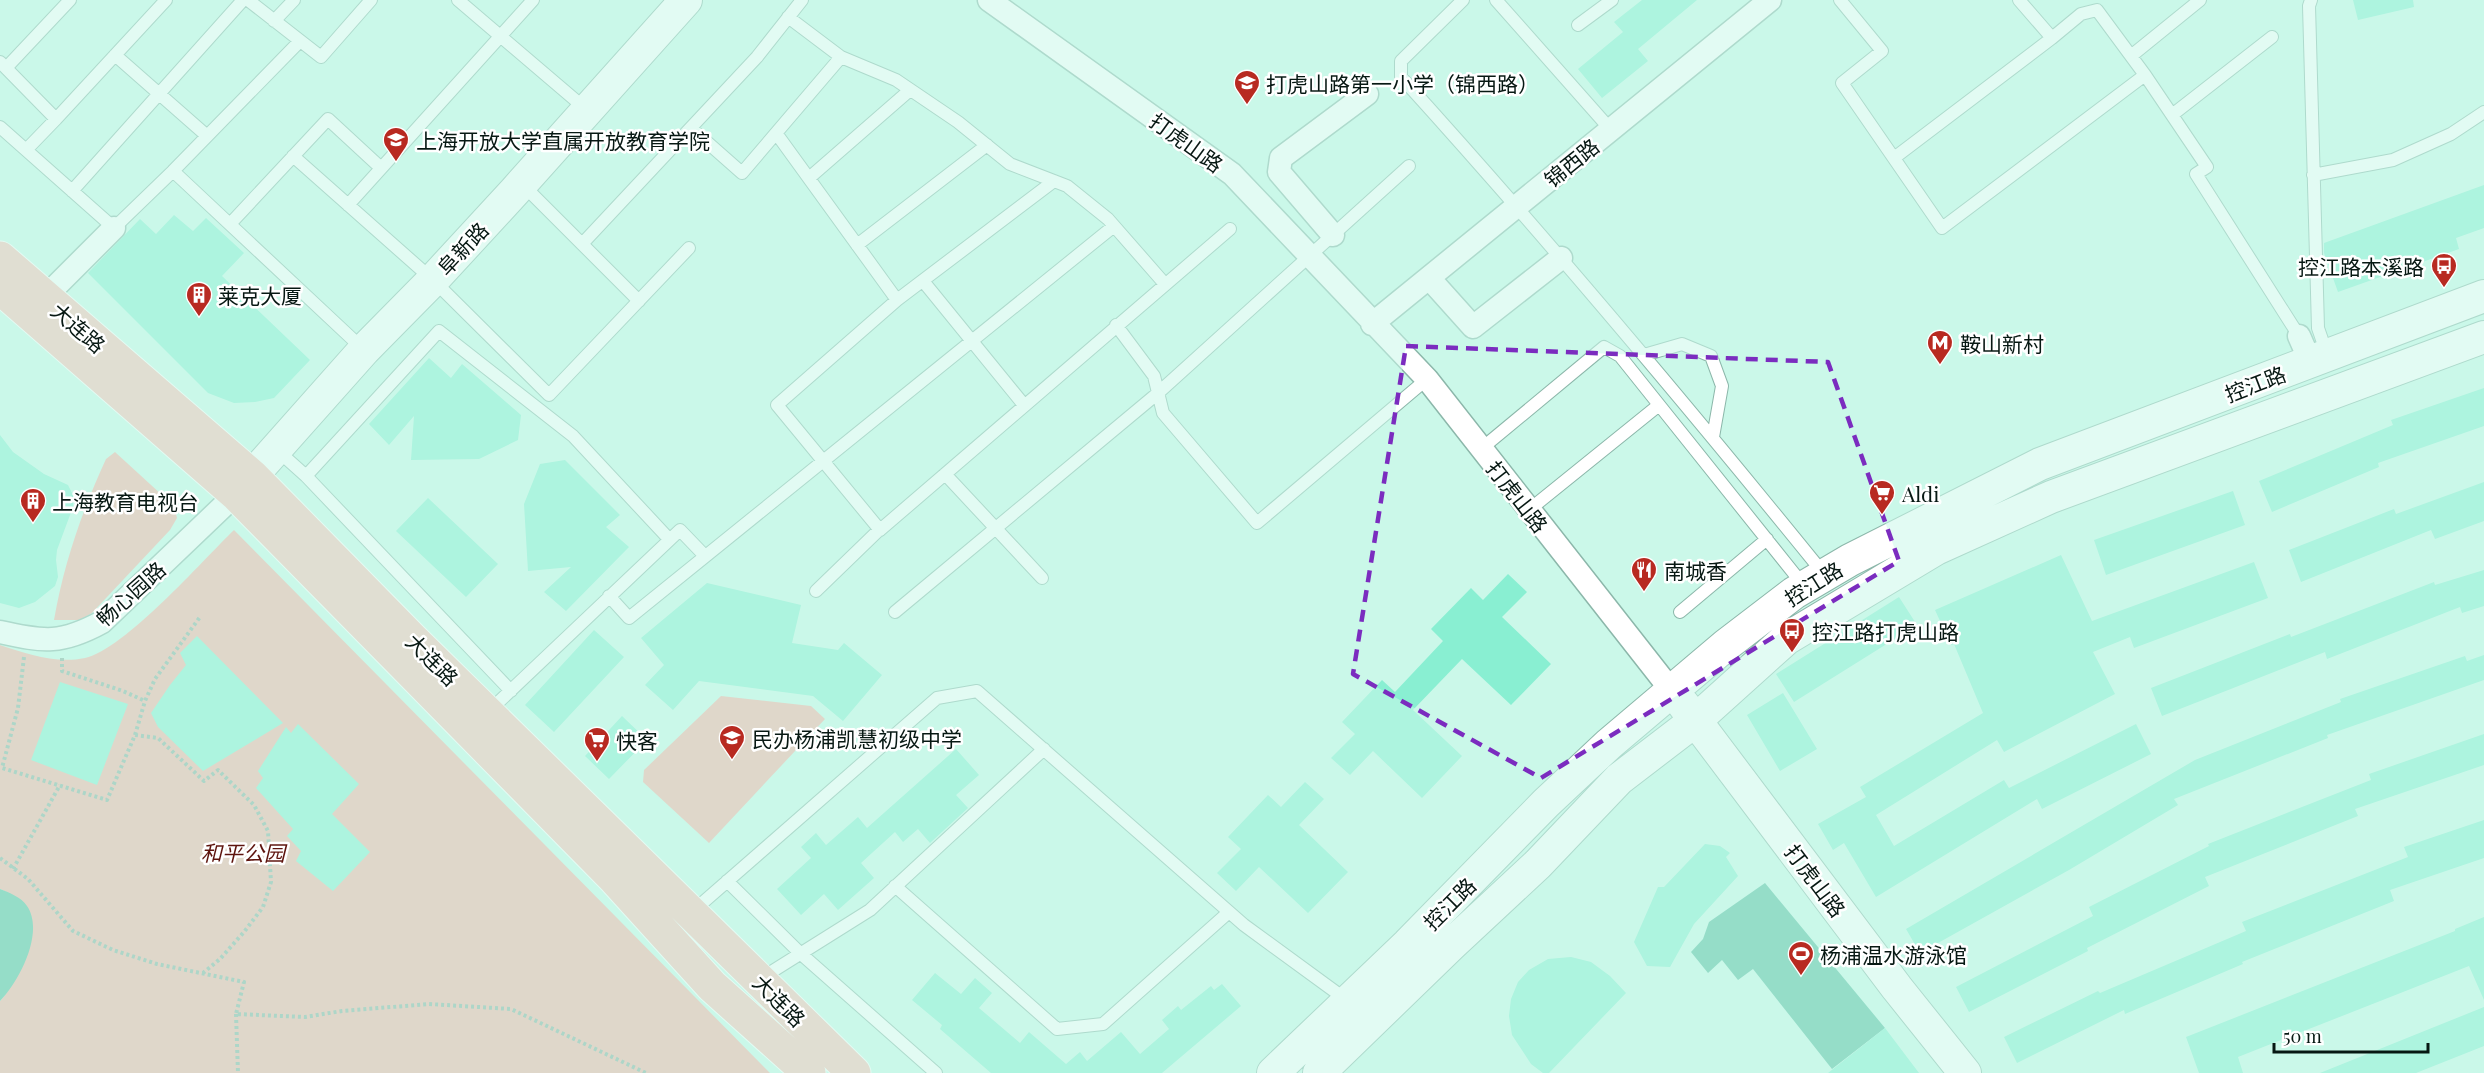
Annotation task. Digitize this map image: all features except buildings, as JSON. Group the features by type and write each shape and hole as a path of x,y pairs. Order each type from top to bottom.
{"main road":[{"name":"阜新路","path":"244,485 364,350 433,280 686,0"},
{"name":"大连路","path":"0,258 45,297 244,485 614,878 712,986 809,1073"},
{"name":"大连路","path":"0,288 244,485 500,702 691,912 854,1073"},
{"name":"控江路","path":"1273,1073 1408,944 1545,803 1671,690 1725,645 1815,581 1937,515 2040,464 2312,351 2484,296"},
{"name":"控江路","path":"1319,1073 1538,864 1619,779 1696,720 1786,639 1936,549 2051,497 2484,337"},
{"name":"打虎山路","path":"1671,690 1897,988 1965,1073"}],"street":[{"name":"打虎山路","path":"989,0 1232,174 1372,324 1427,379 1671,690"},
{"name":"锦西路","path":"1372,324 1766,1"},
{"path":"1334,235 1279,172 1281,158 1367,94"},
{"path":"45,297 114,228"},
{"path":"1429,278 1473,327 1562,258"},
{"name":"畅心园路","path":"0,632 39,641 78,635 102,622 244,485"}],"lane":[{"path":"56,119 3,65 70,0"},
{"path":"26,150 166,0"},
{"path":"72,191 243,0"},
{"path":"248,0 321,57 371,0"},
{"path":"274,21 294,0"},
{"path":"458,0 587,110"},
{"path":"348,205 533,0"},
{"path":"582,244 757,57 802,0"},
{"path":"1463,0 1401,61 1401,77 1518,206 1713,437 1815,581"},
{"path":"1496,0 1611,130"},
{"path":"1578,25 1612,0"},
{"path":"1840,0 1882,51 1842,83 1942,228 2145,75"},
{"path":"2019,0 2052,38"},
{"path":"2131,56 2200,0"},
{"path":"2311,0 2309,6 2318,328 2312,351"},
{"path":"1894,158 2081,14 2097,10 2145,75 2207,167 2196,174 2312,351"},
{"path":"788,17 841,57 896,80 958,122 1010,164 1067,186 1114,226 1164,283"},
{"path":"2172,115 2272,37"},
{"path":"0,127 114,228 299,42"},
{"path":"115,55 206,135"},
{"path":"691,128 742,172 841,57"},
{"path":"809,178 910,90"},
{"path":"2313,175 2393,160 2451,134 2484,112"},
{"path":"230,224 328,119 381,168"},
{"path":"776,133 897,300"},
{"path":"857,245 987,145"},
{"path":"293,156 433,280 549,395 690,248"},
{"path":"895,612 1158,393 1409,166"},
{"path":"173,171 364,350"},
{"path":"879,530 777,405 897,300 1054,181"},
{"path":"521,183 639,301"},
{"path":"609,596 629,618 1114,226"},
{"path":"816,591 879,530 1164,283 1230,229"},
{"path":"923,281 1024,405"},
{"path":"1116,325 1154,376 1163,413 1257,523 1427,379"},
{"path":"306,476 439,331 573,436 669,539"},
{"path":"1644,355 1682,344 1711,356 1722,386 1713,437"},
{"path":"1481,449 1604,347 1620,356 1767,539 1815,581"},
{"path":"1529,510 1659,405"},
{"path":"277,450 306,476 500,702 680,530 705,556"},
{"path":"945,474 1041,578"},
{"path":"1680,612 1767,539"},
{"path":"691,912 937,698 977,691 1244,925 1348,1001"},
{"path":"759,979 870,910 1044,749"},
{"path":"727,881 800,953 936,1073"},
{"path":"895,886 1057,1029 1103,1024 1229,912"}],"path":[{"path":"26,638 18,708 2,768 106,801 135,735 145,701 155,679 200,617"},
{"path":"61,638 62,671 123,691 145,701"},
{"path":"135,735 158,738 204,781 219,770 254,805 268,831 271,882 263,907 220,959 202,973"},
{"path":"13,869 60,785"},
{"path":"0,858 28,879 73,931 113,950 146,961 243,982 236,1014 238,1073"},
{"path":"236,1014 305,1017 342,1011 429,1004 511,1009 646,1073"}],"highlighted area":[{"path":"1406,346 1828,362 1899,561 1541,778 1353,674"}],"green space":[{"path":"115,452 174,506 177,518 170,530 92,613 80,620 54,620 63,578 89,498 106,459"},
{"name":"和平公园","path":"234,530 770,1073 0,1073 0,1001 16,977 32,926 28,909 22,902 0,889 0,645 31,655 63,660 85,658 102,651 141,622"},
{"path":"721,696 811,706 825,719 709,843 643,782 644,770"}],"shaded area":[{"name":"杨浦温水游泳馆","path":"1765,883 1885,1028 1832,1069 1753,969 1738,980 1722,960 1708,973 1691,952 1703,939 1709,922"},
{"path":"0,889 25,903 32,917 33,929 22,969 0,1001"}],"place":[{"name":"打虎山路第一小学（锦西路）","path":"1247,106"},
{"name":"上海开放大学直属开放教育学院","path":"396,163"},
{"name":"控江路本溪路","path":"2444,289"},
{"name":"莱克大厦","path":"199,318"},
{"name":"鞍山新村","path":"1940,366"},
{"name":"Aldi","path":"1882,516"},
{"name":"上海教育电视台","path":"33,524"},
{"name":"南城香","path":"1644,593"},
{"name":"控江路打虎山路","path":"1792,654"},
{"name":"民办杨浦凯慧初级中学","path":"732,761"},
{"name":"快客","path":"597,763"},
{"name":"杨浦温水游泳馆","path":"1801,977"}]}
